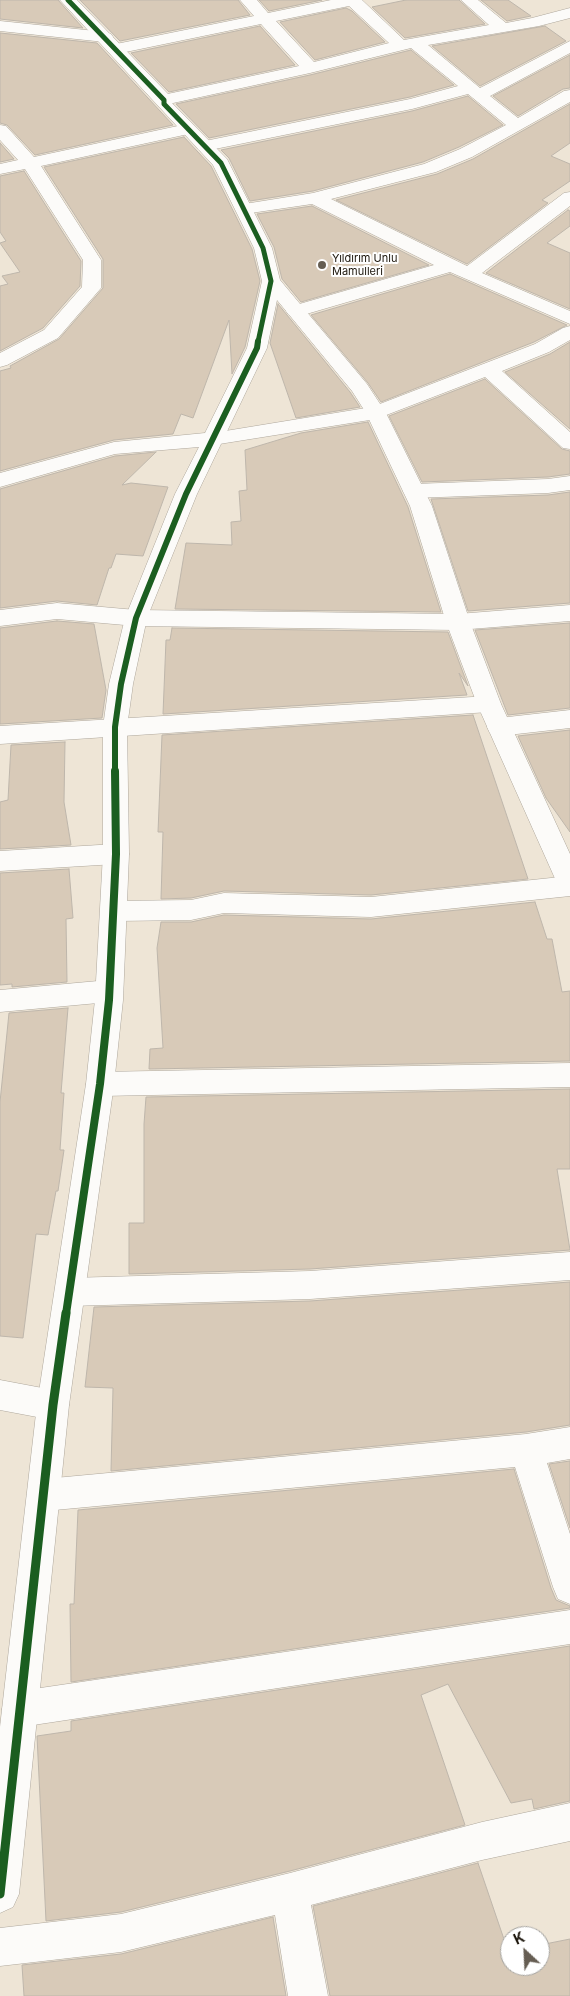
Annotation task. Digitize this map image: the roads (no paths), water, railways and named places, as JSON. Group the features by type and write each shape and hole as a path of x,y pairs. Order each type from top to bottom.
{"street":[{"path":"0,1894 53,1405 100,1084 110,1000 116,854 115,727 121,684 136,618 186,494 257,348 271,281 263,248 221,163 164,104 164,100 72,0"},
{"path":"248,0 310,68"},
{"path":"0,26 110,43 266,19 352,0 407,43 475,91 517,126"},
{"path":"469,0 501,27"},
{"path":"164,100 310,68 407,43 533,23 570,13"},
{"path":"0,169 412,104 475,91 570,46"},
{"path":"244,209 314,198 430,168 466,153 570,95"},
{"path":"0,130 30,163 92,260 91,288 51,334 0,361"},
{"path":"469,274 570,197"},
{"path":"314,198 451,266 570,318"},
{"path":"296,311 451,266"},
{"path":"114,911 191,910 224,903 371,907 570,884 563,850 489,704 458,622 421,506 376,413 360,388 271,281"},
{"path":"0,480 114,448 213,439 376,413 542,348 570,332"},
{"path":"488,369 570,443"},
{"path":"414,491 548,486 570,483"},
{"path":"0,618 57,611 136,618 458,622 570,613"},
{"path":"0,735 489,704"},
{"path":"499,727 570,719"},
{"path":"0,861 116,854"},
{"path":"0,1001 109,991"},
{"path":"100,1084 570,1075"},
{"path":"70,1292 310,1285 570,1266"},
{"path":"0,1395 53,1405"},
{"path":"44,1495 526,1450 570,1443"},
{"path":"526,1450 570,1587"},
{"path":"20,1708 570,1627"},
{"path":"0,1947 121,1932 290,1892 482,1841 570,1822"},
{"path":"290,1892 308,1996"}],"place":[{"name":"Yıldırım Unlu Mamulleri","path":"322,265"}]}
